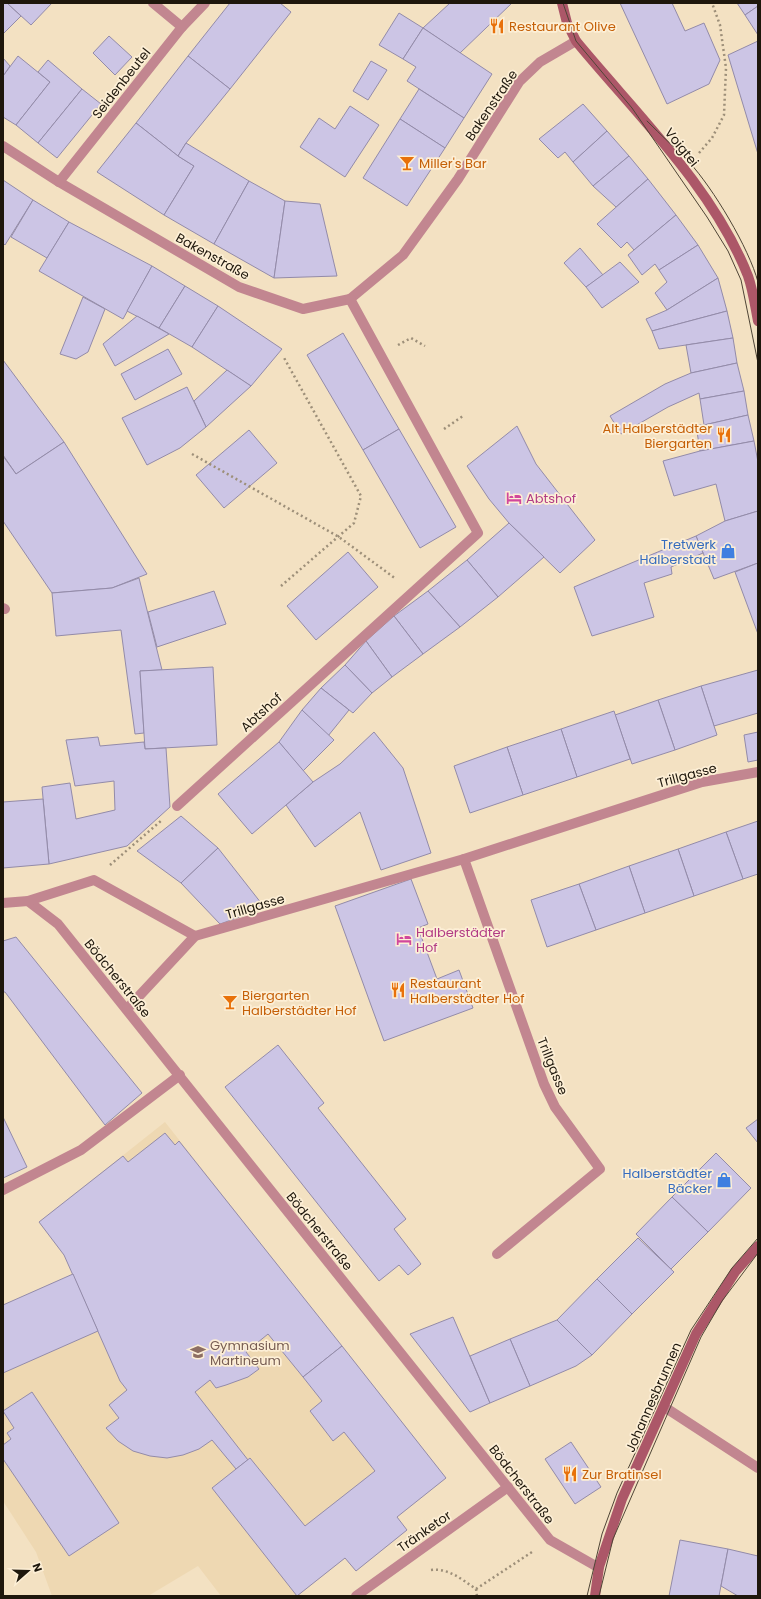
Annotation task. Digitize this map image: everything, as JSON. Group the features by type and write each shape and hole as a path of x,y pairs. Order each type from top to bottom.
{"street":[{"path":"153,3 182,27"},
{"name":"Seidenbeutel","path":"59,182 182,27 205,3"},
{"name":"Voigtei","path":"562,3 567,23 576,41 684,168 713,211 736,249 748,277 758,321"},
{"name":"Bakenstraße","path":"3,146 59,182 239,287 303,310 350,299 403,255 458,179 519,82 540,62 576,41"},
{"name":"Abtshof","path":"177,806 478,533 350,299"},
{"name":"Trillgasse","path":"195,936 464,859 702,782 758,772"},
{"name":"Trillgasse","path":"464,859 544,1084 555,1107 600,1169 496,1254"},
{"path":"3,903 28,901 94,880 195,936 127,1009"},
{"name":"Bödcherstraße","path":"28,901 58,924 550,1540 594,1566 599,1567"},
{"path":"3,1190 80,1150 180,1075"},
{"name":"Johannesbrunnen","path":"595,1596 599,1567 622,1499 696,1334 735,1272 758,1246"},
{"path":"663,1408 758,1468"},
{"name":"Tränketor","path":"356,1596 508,1487"}],"path":[{"path":"684,168 712,138 724,115 726,68 720,25 712,3"},
{"path":"380,354 411,338 425,346"},
{"path":"281,586 354,523 361,496 283,356"},
{"path":"192,454 339,536 412,592"},
{"path":"94,880 177,806"},
{"path":"476,1589 550,1540"},
{"path":"423,1571 438,1570 452,1573 476,1589 477,1596"}],"shaded area":[{"name":"Gymnasium Martineum","path":"165,1122 446,1478 397,1517 407,1530 356,1571 345,1558 297,1596 221,1596 198,1566 148,1596 52,1596 36,1552 3,1501 3,1373 98,1331 64,1255 39,1222"}],"building":[{"path":"3,3 7,3 21,16 3,34"},
{"path":"7,3 52,3 31,25"},
{"path":"230,3 280,3 291,12 230,89 188,56"},
{"path":"450,3 512,3 460,53 423,28"},
{"path":"620,3 672,3 685,31 704,23 720,60 709,84 667,104"},
{"path":"737,3 758,3 758,6 745,15"},
{"path":"758,6 758,35 745,15"},
{"path":"399,13 423,28 403,59 379,45"},
{"path":"423,28 492,74 464,118 407,81 416,67 403,59"},
{"path":"109,36 132,57 115,75 93,53"},
{"path":"758,41 758,154 728,55"},
{"path":"18,56 50,82 16,125 3,117 3,76"},
{"path":"188,56 230,89 186,143 178,156 136,123"},
{"path":"3,58 10,66 3,76"},
{"path":"48,60 82,89 38,143 16,125 50,82 38,72"},
{"path":"371,61 387,70 368,100 353,91"},
{"path":"82,89 101,104 57,158 38,143"},
{"path":"419,89 464,118 445,148 400,119"},
{"path":"583,104 607,131 573,162 565,152 558,158 539,139"},
{"path":"350,106 379,125 345,177 300,147 319,118 335,129"},
{"path":"400,119 445,148 407,206 363,178"},
{"path":"136,123 178,156 194,166 164,215 97,172"},
{"path":"607,131 629,156 593,186 573,162"},
{"path":"186,143 249,181 214,244 164,215 194,166 178,156"},
{"path":"629,156 648,179 616,207 593,186"},
{"path":"648,179 676,215 634,250 627,242 621,248 597,224"},
{"path":"3,180 33,200 5,245 3,243"},
{"path":"249,181 285,201 274,278 214,244"},
{"path":"33,200 69,222 47,258 11,237"},
{"path":"285,201 320,204 337,276 274,278"},
{"path":"676,215 698,245 659,270 655,264 642,275 628,255"},
{"path":"69,222 152,266 123,319 39,271"},
{"path":"698,245 718,278 667,310 655,293 667,282 659,270"},
{"path":"580,248 603,275 586,287 564,263"},
{"path":"620,262 639,282 602,308 586,287"},
{"path":"152,266 185,286 159,328 127,311"},
{"path":"718,278 727,311 652,331 646,319 667,310"},
{"path":"185,286 218,306 192,347 159,328"},
{"path":"83,297 105,309 88,352 76,359 60,354"},
{"path":"218,306 282,349 251,386 192,347"},
{"path":"727,311 733,338 659,349 652,331"},
{"path":"137,316 169,334 115,366 103,344"},
{"path":"343,333 399,429 363,450 307,355"},
{"path":"733,338 737,363 691,373 686,345"},
{"path":"168,349 182,374 135,400 121,374"},
{"path":"3,360 64,442 16,474 3,455"},
{"path":"737,363 744,391 700,399 699,393 668,407 621,434 610,416 665,384 691,373"},
{"path":"227,370 251,386 206,427 194,401"},
{"path":"187,387 206,427 180,448 147,465 122,418"},
{"path":"744,391 748,415 704,425 700,399"},
{"path":"748,415 754,441 700,451 696,425 704,425"},
{"path":"517,426 536,464 595,540 560,573 509,523 489,499 467,466"},
{"path":"399,429 456,527 420,548 363,450"},
{"path":"249,430 277,463 224,508 196,475"},
{"path":"754,441 758,462 758,511 725,521 716,484 674,496 663,461 700,451"},
{"path":"64,442 147,574 112,588 52,593 3,521 3,456 16,474"},
{"path":"758,511 758,563 714,579 696,536 725,521"},
{"path":"509,523 544,557 498,597 467,560"},
{"path":"696,536 703,553 671,567 672,574 644,583 654,617 592,636 574,587"},
{"path":"348,552 378,587 316,640 287,606"},
{"path":"467,560 498,597 460,627 428,591"},
{"path":"758,563 758,634 735,572"},
{"path":"139,578 162,670 140,671 144,733 135,734 121,630 56,636 52,593 112,588"},
{"path":"214,591 226,624 157,647 148,612"},
{"path":"428,591 460,627 423,654 394,616"},
{"path":"394,616 423,654 392,677 366,641"},
{"path":"366,641 392,677 372,693 345,665"},
{"path":"345,665 372,693 353,713 321,688"},
{"path":"213,667 217,745 145,749 140,671"},
{"path":"758,670 758,713 714,726 701,686"},
{"path":"701,686 717,735 675,750 658,700"},
{"path":"321,688 349,710 328,736 302,710"},
{"path":"658,700 675,750 632,764 615,715"},
{"path":"302,710 334,740 303,771 279,742"},
{"path":"614,711 630,759 577,777 561,729"},
{"path":"561,729 577,777 523,795 507,747"},
{"path":"374,732 403,768 431,853 381,870 360,812 315,847 286,805 313,782 340,764"},
{"path":"758,732 758,760 748,762 744,735"},
{"path":"98,737 100,746 144,742 145,749 166,748 170,807 127,846 49,864 42,787 70,783 76,819 115,810 114,781 75,786 66,740"},
{"path":"279,742 313,782 252,834 218,794"},
{"path":"507,747 523,795 470,813 454,766"},
{"path":"43,799 49,864 3,868 3,802"},
{"path":"181,816 218,848 181,883 137,851"},
{"path":"758,821 758,874 743,879 726,832"},
{"path":"726,832 743,879 694,896 678,849"},
{"path":"218,848 265,908 220,924 181,883"},
{"path":"678,849 694,896 645,913 629,866"},
{"path":"629,866 645,913 596,930 579,884"},
{"path":"411,879 428,924 418,928 437,979 459,970 473,1008 384,1041 335,906"},
{"path":"579,884 596,930 547,947 531,900"},
{"path":"16,937 142,1093 105,1125 5,992 3,992 3,941"},
{"path":"278,1045 324,1103 318,1108 406,1219 394,1229 421,1264 408,1275 399,1265 379,1281 225,1087"},
{"path":"3,1117 27,1167 3,1178"},
{"path":"758,1119 758,1143 746,1128"},
{"path":"165,1133 175,1145 179,1141 342,1346 303,1377 268,1334 246,1352 259,1369 248,1377 216,1388 210,1380 195,1392 248,1460 236,1469 212,1440 199,1449 183,1455 167,1458 150,1456 133,1451 118,1441 106,1428 119,1418 109,1405 127,1390 120,1381 64,1255 39,1222 123,1156 128,1162"},
{"path":"716,1153 751,1188 708,1232 672,1197"},
{"path":"672,1197 708,1232 671,1269 636,1234"},
{"path":"638,1238 674,1272 632,1314 597,1279"},
{"path":"73,1274 98,1331 3,1373 3,1305"},
{"path":"597,1279 632,1314 592,1355 557,1320"},
{"path":"453,1317 490,1403 470,1412 410,1334"},
{"path":"557,1320 592,1355 576,1366 530,1386 510,1339"},
{"path":"510,1339 530,1386 490,1403 470,1356"},
{"path":"342,1346 446,1478 397,1517 407,1530 356,1571 345,1558 297,1596 212,1488 250,1458 305,1526 375,1471 344,1432 333,1441 310,1411 322,1401 303,1377"},
{"path":"32,1392 119,1523 69,1556 3,1459 3,1445 11,1439 7,1433 14,1428 3,1411"},
{"path":"571,1442 601,1487 575,1504 545,1459"},
{"path":"680,1540 728,1549 719,1596 669,1596"},
{"path":"728,1549 758,1556 758,1596 738,1596 721,1586"}],"tram line":[{"path":"563,3 576,41 632,108 707,217 728,251 741,280 758,363"},
{"path":"647,121 689,162 709,187 739,236 758,282"},
{"path":"587,1596 602,1534 617,1493 691,1330 732,1268 758,1238"},
{"path":"599,1596 613,1539 701,1337 722,1301 758,1253"}],"place":[{"name":"Restaurant Olive","path":"497,26"},
{"name":"Miller's Bar","path":"407,163"},
{"name":"Alt Halberstädter Biergarten","path":"724,435"},
{"name":"Abtshof","path":"514,498"},
{"name":"Tretwerk Halberstadt","path":"728,551"},
{"name":"Halberstädter Hof","path":"404,939"},
{"name":"Restaurant Halberstädter Hof","path":"398,990"},
{"name":"Biergarten Halberstädter Hof","path":"230,1002"},
{"name":"Halberstädter Bäcker","path":"724,1180"},
{"name":"Gymnasium Martineum","path":"198,1352"},
{"name":"Zur Bratinsel","path":"570,1474"}]}
